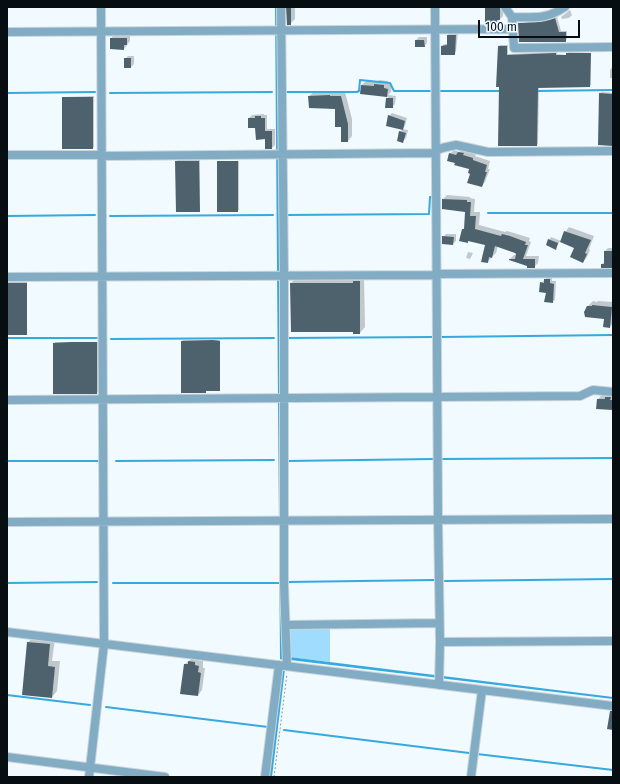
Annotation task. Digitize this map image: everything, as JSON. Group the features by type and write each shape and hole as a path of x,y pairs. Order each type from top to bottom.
{"street":[{"path":"89,777 104,644 102,7"},
{"path":"265,777 285,665 286,626 282,521 279,155 278,31 281,7"},
{"path":"435,7 440,642 439,679"},
{"path":"506,7 512,17 514,48 613,47"},
{"path":"512,17 542,17 554,14 565,7"},
{"path":"7,32 512,29"},
{"path":"7,155 279,155 436,152 442,148 456,145 488,152 613,151"},
{"path":"7,277 613,273"},
{"path":"7,400 580,396 594,390 613,392"},
{"path":"7,522 613,519"},
{"path":"286,626 439,623"},
{"path":"7,632 285,665 439,679 482,690 613,706"},
{"path":"440,642 613,641"},
{"path":"471,777 482,690"},
{"path":"7,757 164,777"}],"path":[{"path":"274,777 285,665"}],"shaded area":[{"path":"275,7 279,7 283,660 280,659"},
{"path":"288,628 330,628 330,662 289,657"},
{"path":"289,657 613,697 613,699 290,660"},
{"path":"282,669 285,669 272,777 269,777"}],"building":[{"path":"286,7 291,7 291,25 287,25"},
{"path":"485,7 500,7 500,20 497,20 496,24 485,24"},
{"path":"555,18 559,32 566,32 566,42 519,42 518,23 540,22"},
{"path":"447,35 456,35 455,55 441,55 441,46 447,45"},
{"path":"110,38 127,38 127,45 124,45 124,50 110,49"},
{"path":"415,40 424,40 425,47 415,47"},
{"path":"498,46 507,46 507,55 556,53 556,55 566,55 566,53 591,53 590,87 538,88 537,146 498,146 499,87 496,87"},
{"path":"124,58 131,58 131,68 124,68"},
{"path":"374,84 384,85 384,88 388,89 387,97 360,94 361,85 374,86"},
{"path":"599,93 613,94 613,146 598,145"},
{"path":"308,96 341,96 348,124 348,142 341,142 341,127 335,127 335,109 309,108"},
{"path":"62,97 93,97 93,149 62,149"},
{"path":"386,98 393,98 393,108 385,108"},
{"path":"388,115 405,121 403,130 386,126"},
{"path":"255,116 265,118 265,131 272,131 272,149 265,149 265,139 256,140 255,128 248,128 248,118 255,118"},
{"path":"399,131 406,133 403,143 397,141"},
{"path":"458,152 464,153 463,155 487,165 485,172 487,172 482,187 467,183 470,174 468,173 469,169 454,165 455,163 447,161 449,153 456,155"},
{"path":"175,161 199,161 200,212 176,212"},
{"path":"217,161 238,161 238,212 217,212"},
{"path":"442,199 467,200 467,202 471,202 470,216 476,216 475,229 501,236 502,234 510,236 526,242 525,245 528,245 523,259 535,259 535,268 527,268 527,266 509,260 515,259 516,254 495,246 492,258 489,257 488,263 481,262 485,245 468,241 468,243 459,241 462,229 464,229 465,212 442,209"},
{"path":"564,231 591,240 585,253 587,254 583,263 570,257 574,248 560,242"},
{"path":"442,236 454,237 453,245 442,244"},
{"path":"548,239 558,243 556,250 546,245"},
{"path":"604,251 613,251 612,268 601,268 601,264 604,264"},
{"path":"544,279 550,279 550,283 554,284 553,303 544,302 546,293 539,292 540,282 544,283"},
{"path":"353,281 360,281 360,334 353,334 353,332 291,332 290,283 353,283"},
{"path":"7,283 27,283 27,335 7,335"},
{"path":"587,306 612,307 610,328 603,327 604,319 585,317 584,312"},
{"path":"181,341 220,341 220,391 206,391 206,393 181,393"},
{"path":"97,342 97,394 53,394 53,343"},
{"path":"605,397 611,397 610,400 613,400 613,410 596,409 597,399 605,399"},
{"path":"27,642 50,644 48,666 55,667 52,698 22,695"},
{"path":"188,661 195,662 195,665 199,666 198,672 201,673 198,696 180,694 184,664 188,664"},
{"path":"610,711 613,711 613,730 607,729"}],"waterway":[{"path":"285,92 357,92 359,91 360,80 390,83 394,91 430,91"},
{"path":"536,91 613,90"},
{"path":"438,91 501,91"},
{"path":"7,93 95,92"},
{"path":"110,93 272,92"},
{"path":"285,215 429,214 431,197"},
{"path":"488,213 613,213"},
{"path":"7,216 95,215"},
{"path":"110,216 273,215"},
{"path":"441,337 613,335"},
{"path":"287,338 433,337"},
{"path":"7,338 97,338"},
{"path":"111,339 274,338"},
{"path":"441,459 613,458"},
{"path":"287,461 434,459"},
{"path":"116,461 274,460"},
{"path":"7,461 98,461"},
{"path":"445,581 613,579"},
{"path":"287,582 434,580"},
{"path":"7,583 97,582"},
{"path":"113,583 279,583"},
{"path":"7,695 90,705"},
{"path":"106,707 268,727"},
{"path":"284,730 469,753"},
{"path":"477,755 613,770"}]}
